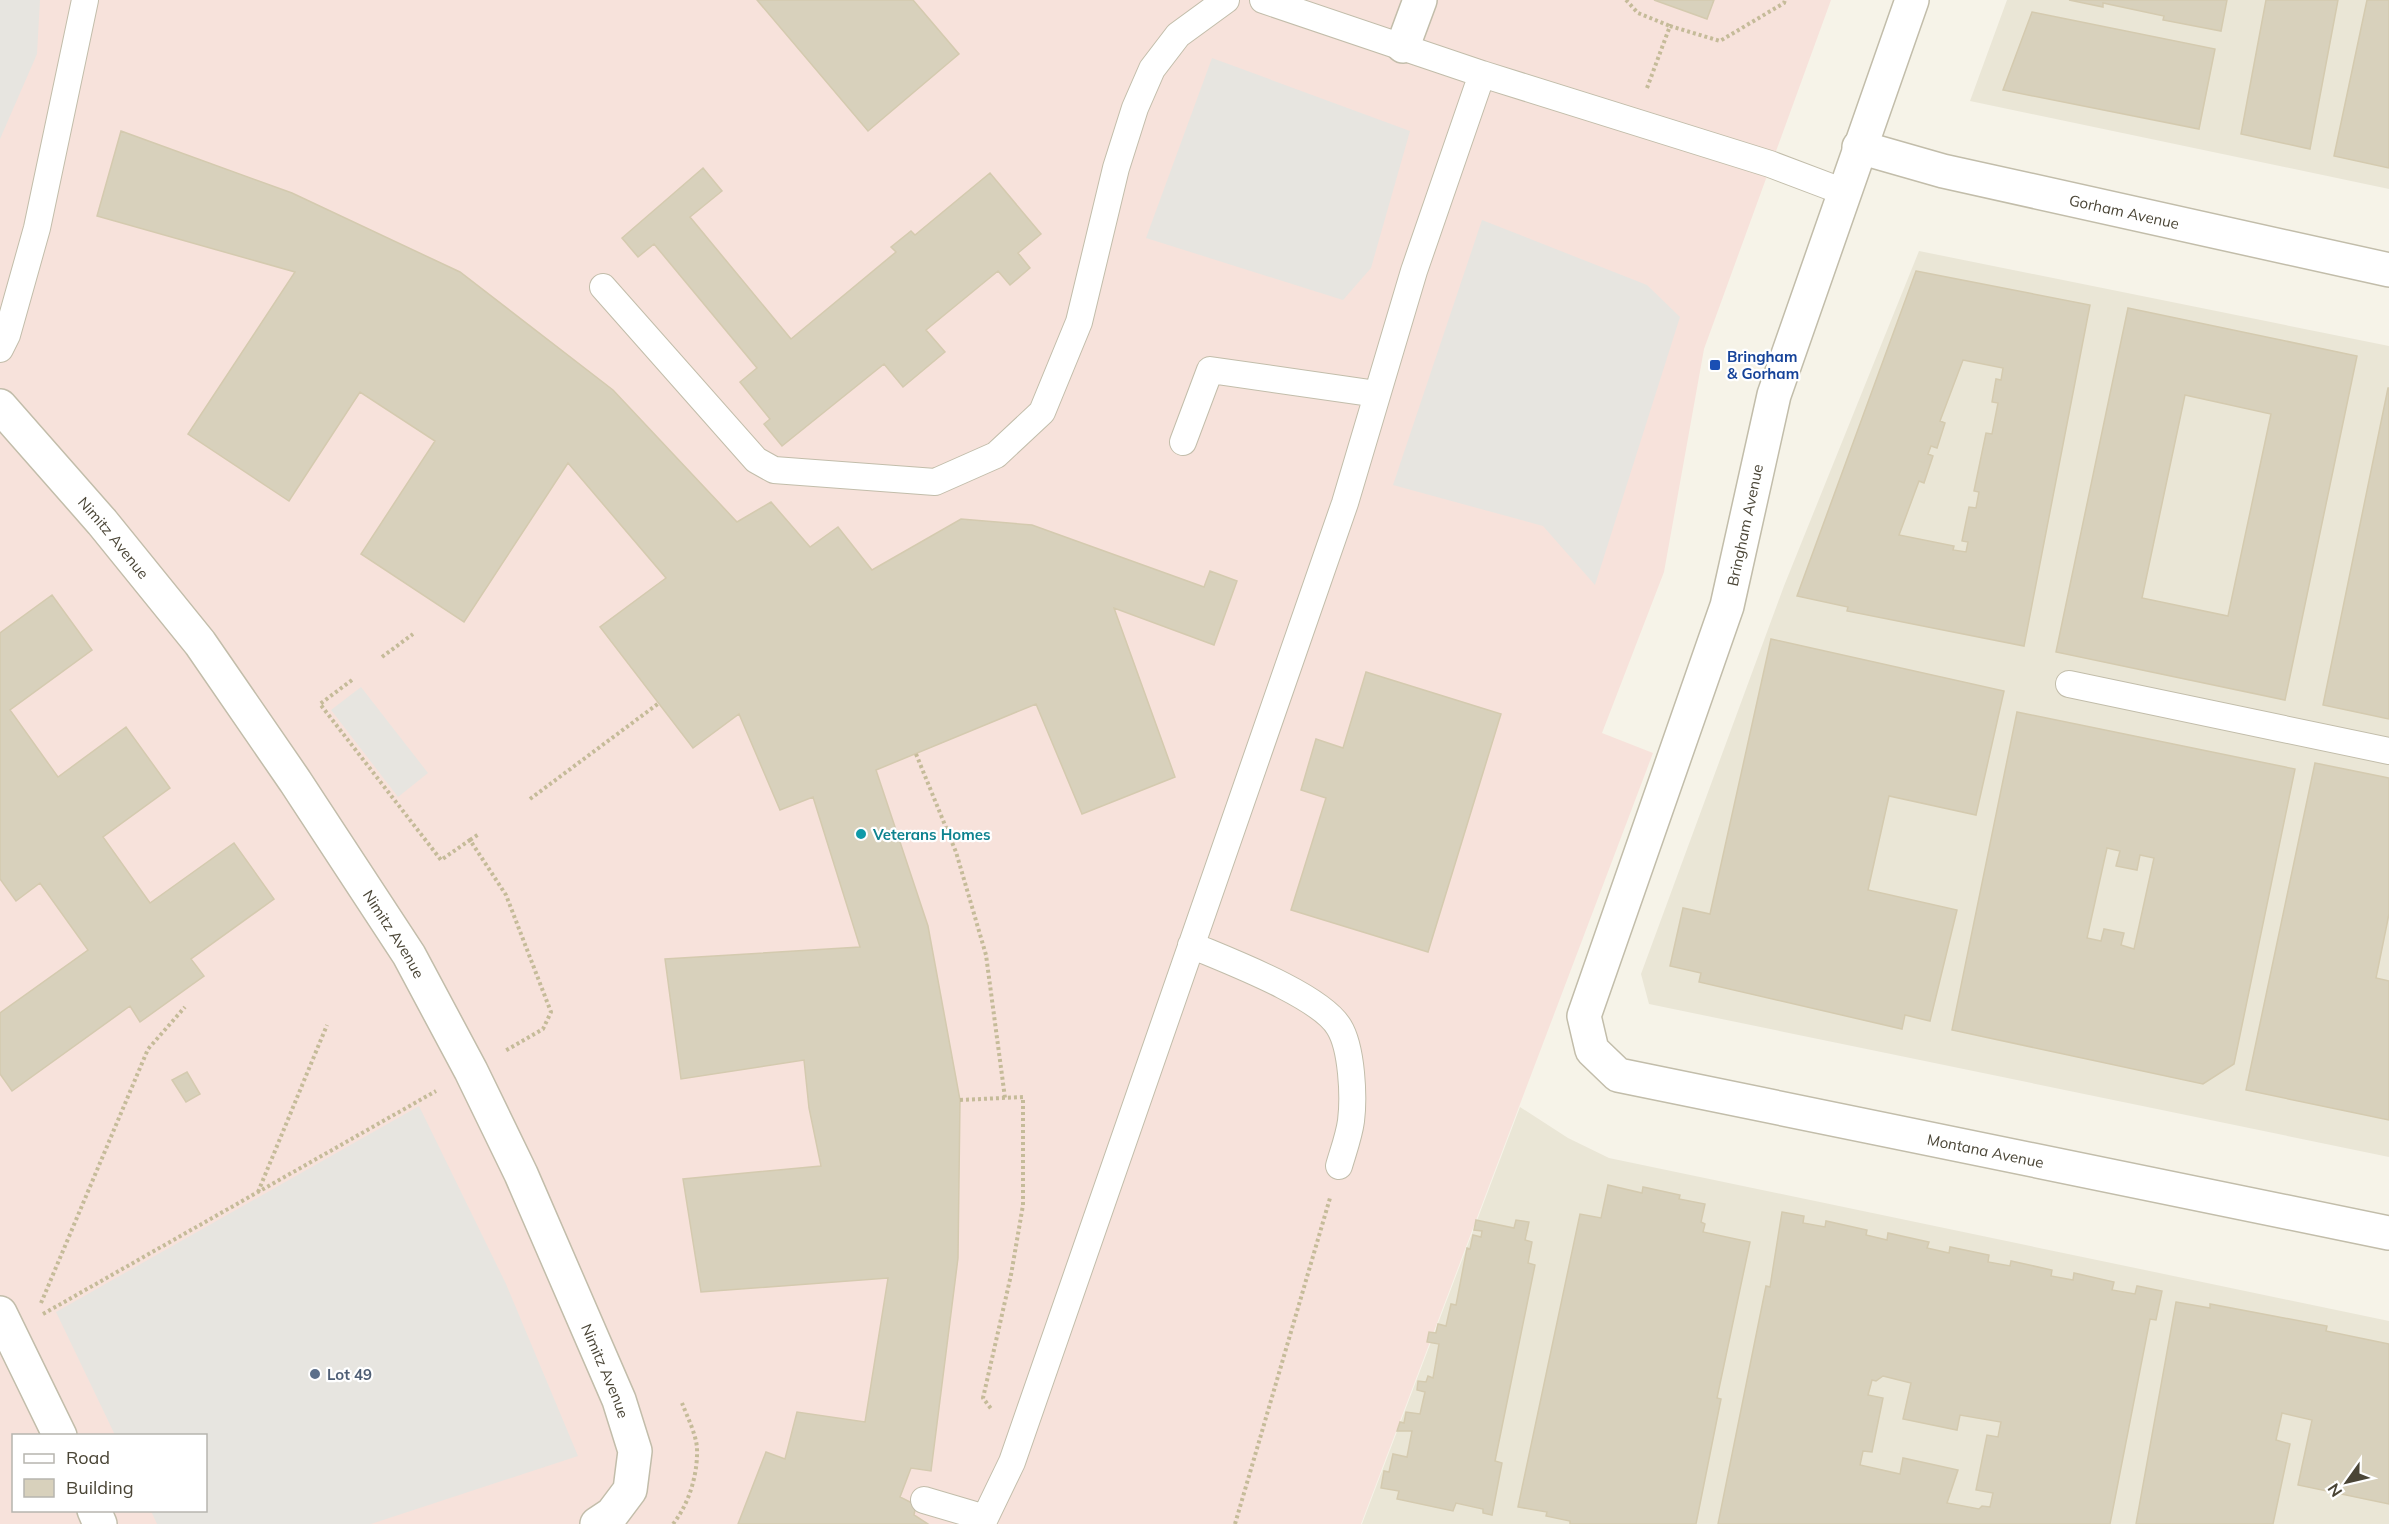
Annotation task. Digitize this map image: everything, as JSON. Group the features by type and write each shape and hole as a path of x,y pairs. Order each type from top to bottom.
{"street":[{"path":"1402,46 1420,0"},
{"name":"Bringham Avenue","path":"1592,1050 1584,1016 1727,606 1774,395 1912,0"},
{"name":"Gorham Avenue","path":"1859,147 1942,171 2389,270"},
{"name":"Nimitz Avenue","path":"0,406 102,522 200,643 295,781 409,956 471,1071 521,1174 619,1400 635,1451 630,1490 612,1514 597,1524"},
{"name":"Montana Avenue","path":"1592,1050 1618,1075 2389,1233"},
{"path":"0,1312 12,1363 59,1434"}],"lane":[{"path":"0,349 7,335 37,228 86,0"},
{"path":"603,287 756,460 774,470 935,482 996,455 1042,411 1079,322 1116,168 1135,108 1152,69 1178,35 1224,0"},
{"path":"1263,0 1482,74 1770,164 1844,192"},
{"path":"924,1500 985,1518 1012,1462 1345,503 1414,271 1482,74"},
{"path":"1183,442 1210,370 1377,394"},
{"path":"2069,684 2389,751"},
{"path":"1191,945 1263,976 1320,1007 1339,1026 1349,1059 1351,1122 1339,1166"}],"path":[{"path":"1626,0 1638,13 1670,26 1720,41 1784,3 1785,0"},
{"path":"1661,50 1670,26"},
{"path":"382,657 413,634"},
{"path":"352,680 320,704 441,860 479,834"},
{"path":"530,799 659,704"},
{"path":"916,754 956,852 986,955 1005,1098"},
{"path":"470,840 506,895 551,1012 543,1029 500,1054"},
{"path":"185,1007 148,1049 36,1315 44,1314 441,1088"},
{"path":"258,1192 327,1025"},
{"path":"960,1100 1023,1097 1023,1205 1011,1275 983,1398 996,1416"},
{"path":"1234,1524 1339,1166"},
{"path":"673,1524 681,1514 691,1490 697,1447 682,1403"}],"shaded area":[{"path":"0,0 1831,0 1704,349 1664,572 1602,733 1653,753 1361,1524 0,1524"},
{"path":"0,0 40,0 37,54 0,139"},
{"path":"2007,0 2389,0 2389,189 1970,101"},
{"path":"1212,58 1410,131 1371,268 1343,300 1146,238"},
{"path":"1482,220 1647,285 1680,317 1595,585 1543,526 1393,485"},
{"path":"1919,251 2389,346 2389,1157 1649,1004 1641,974 1784,586"},
{"path":"361,687 428,773 398,797 331,710"},
{"name":"Lot 49","path":"419,1106 506,1284 578,1456 371,1524 157,1524 151,1512 207,1512 207,1434 115,1434 56,1312"},
{"path":"1520,1107 1568,1138 1609,1158 2389,1321 2389,1524 1362,1524"}],"building":[{"path":"757,0 913,0 959,54 868,131"},
{"path":"1654,0 1714,0 1707,19"},
{"path":"2069,0 2227,0 2221,31 2163,20 2164,16 2103,3 2103,7"},
{"path":"2266,0 2338,0 2310,149 2241,134"},
{"path":"2367,0 2389,0 2389,168 2334,156"},
{"path":"2032,12 2215,49 2199,129 2003,90"},
{"name":"Veterans Homes","path":"121,131 292,193 460,272 613,390 737,522 771,502 810,547 838,527 872,570 961,519 1032,525 1204,587 1210,571 1237,581 1214,645 1114,608 1175,777 1082,814 1036,704 876,770 928,926 960,1100 958,1258 931,1471 911,1468 900,1497 916,1505 914,1515 928,1524 738,1524 766,1452 785,1459 797,1412 865,1422 888,1278 701,1292 683,1179 821,1166 809,1108 804,1060 681,1079 665,959 860,947 813,797 780,810 739,714 693,748 600,627 666,578 568,463 464,622 361,554 435,441 360,392 289,501 188,434 295,272 97,216"},
{"path":"703,168 722,191 690,217 791,339 896,252 891,247 911,231 915,235 990,173 1041,234 1018,253 1030,268 1010,285 998,271 926,330 945,352 903,387 884,364 782,446 764,424 770,419 740,382 757,368 654,244 638,257 622,238"},
{"path":"1916,271 2090,305 2024,646 1847,611 1848,607 1797,596","holes":["1963,360 2003,368 2001,380 1996,379 1992,402 1998,403 1992,434 1986,433 1974,491 1979,492 1976,508 1969,507 1962,541 1968,542 1966,552 1953,550 1954,546 1899,535 1919,481 1924,483 1933,456 1928,454 1931,446 1937,448 1945,423 1940,421"]},
{"path":"2128,308 2357,356 2285,700 2056,652","holes":["2185,395 2271,414 2228,616 2142,598"]},
{"path":"2389,388 2389,719 2323,705"},
{"path":"52,595 92,650 10,710 58,777 126,727 170,788 103,837 150,903 234,843 274,899 191,959 204,976 140,1022 130,1006 12,1091 0,1074 0,1013 88,950 40,883 16,901 0,879 0,633"},
{"path":"1771,639 2004,691 1976,815 1889,796 1868,890 1957,910 1930,1021 1905,1015 1902,1029 1699,982 1701,973 1670,966 1683,908 1710,914"},
{"path":"1366,672 1501,714 1428,952 1291,910 1326,798 1301,790 1316,739 1343,748"},
{"path":"2017,712 2295,769 2234,1064 2203,1084 1952,1030","holes":["2107,848 2120,851 2116,866 2137,870 2140,855 2154,858 2134,949 2121,945 2124,933 2104,929 2101,941 2087,938"]},
{"path":"2315,763 2389,778 2389,914 2376,978 2389,981 2389,1120 2246,1090"},
{"path":"187,1072 200,1094 186,1102 172,1080"},
{"path":"1608,1185 1642,1193 1643,1187 1680,1195 1679,1199 1705,1204 1701,1222 1705,1224 1703,1232 1750,1242 1717,1398 1721,1399 1696,1524 1570,1524 1570,1521 1546,1516 1547,1512 1518,1507 1580,1214 1601,1218"},
{"path":"1782,1212 1804,1216 1803,1223 1825,1227 1826,1221 1867,1230 1866,1235 1887,1240 1888,1233 1929,1242 1927,1248 1949,1253 1950,1247 1989,1255 1988,1262 2010,1266 2011,1261 2052,1270 2051,1276 2073,1280 2074,1273 2114,1282 2112,1290 2135,1294 2137,1286 2162,1291 2156,1320 2150,1319 2110,1524 1718,1524 1766,1286 1770,1287","holes":["1883,1376 1911,1383 1903,1419 1957,1430 1960,1415 2001,1422 1998,1437 1987,1435 1976,1490 1993,1493 1990,1507 1982,1506 1979,1509 1947,1503 1958,1470 1903,1458 1900,1474 1860,1465 1863,1451 1872,1452 1883,1398 1868,1395 1872,1380 1876,1381"]},
{"path":"1476,1220 1514,1228 1516,1220 1529,1222 1525,1240 1532,1242 1528,1263 1535,1265 1495,1461 1502,1463 1492,1515 1483,1513 1483,1509 1456,1503 1453,1511 1397,1499 1399,1491 1381,1488 1384,1471 1389,1472 1393,1454 1407,1457 1412,1431 1397,1431 1400,1422 1404,1423 1406,1412 1420,1414 1425,1392 1417,1390 1418,1381 1426,1382 1428,1376 1433,1378 1439,1344 1427,1342 1429,1332 1436,1333 1438,1324 1446,1326 1451,1304 1456,1305 1467,1248 1470,1249 1473,1235 1481,1237 1482,1231 1474,1230"},
{"path":"2176,1302 2210,1308 2210,1304 2327,1326 2326,1331 2389,1344 2389,1504 2298,1485 2312,1420 2282,1413 2276,1440 2290,1444 2273,1524 2136,1524"}],"place":[{"name":"Bringham & Gorham","path":"1715,365"},
{"name":"Veterans Homes","path":"861,834"},
{"name":"Lot 49","path":"315,1374"}]}
